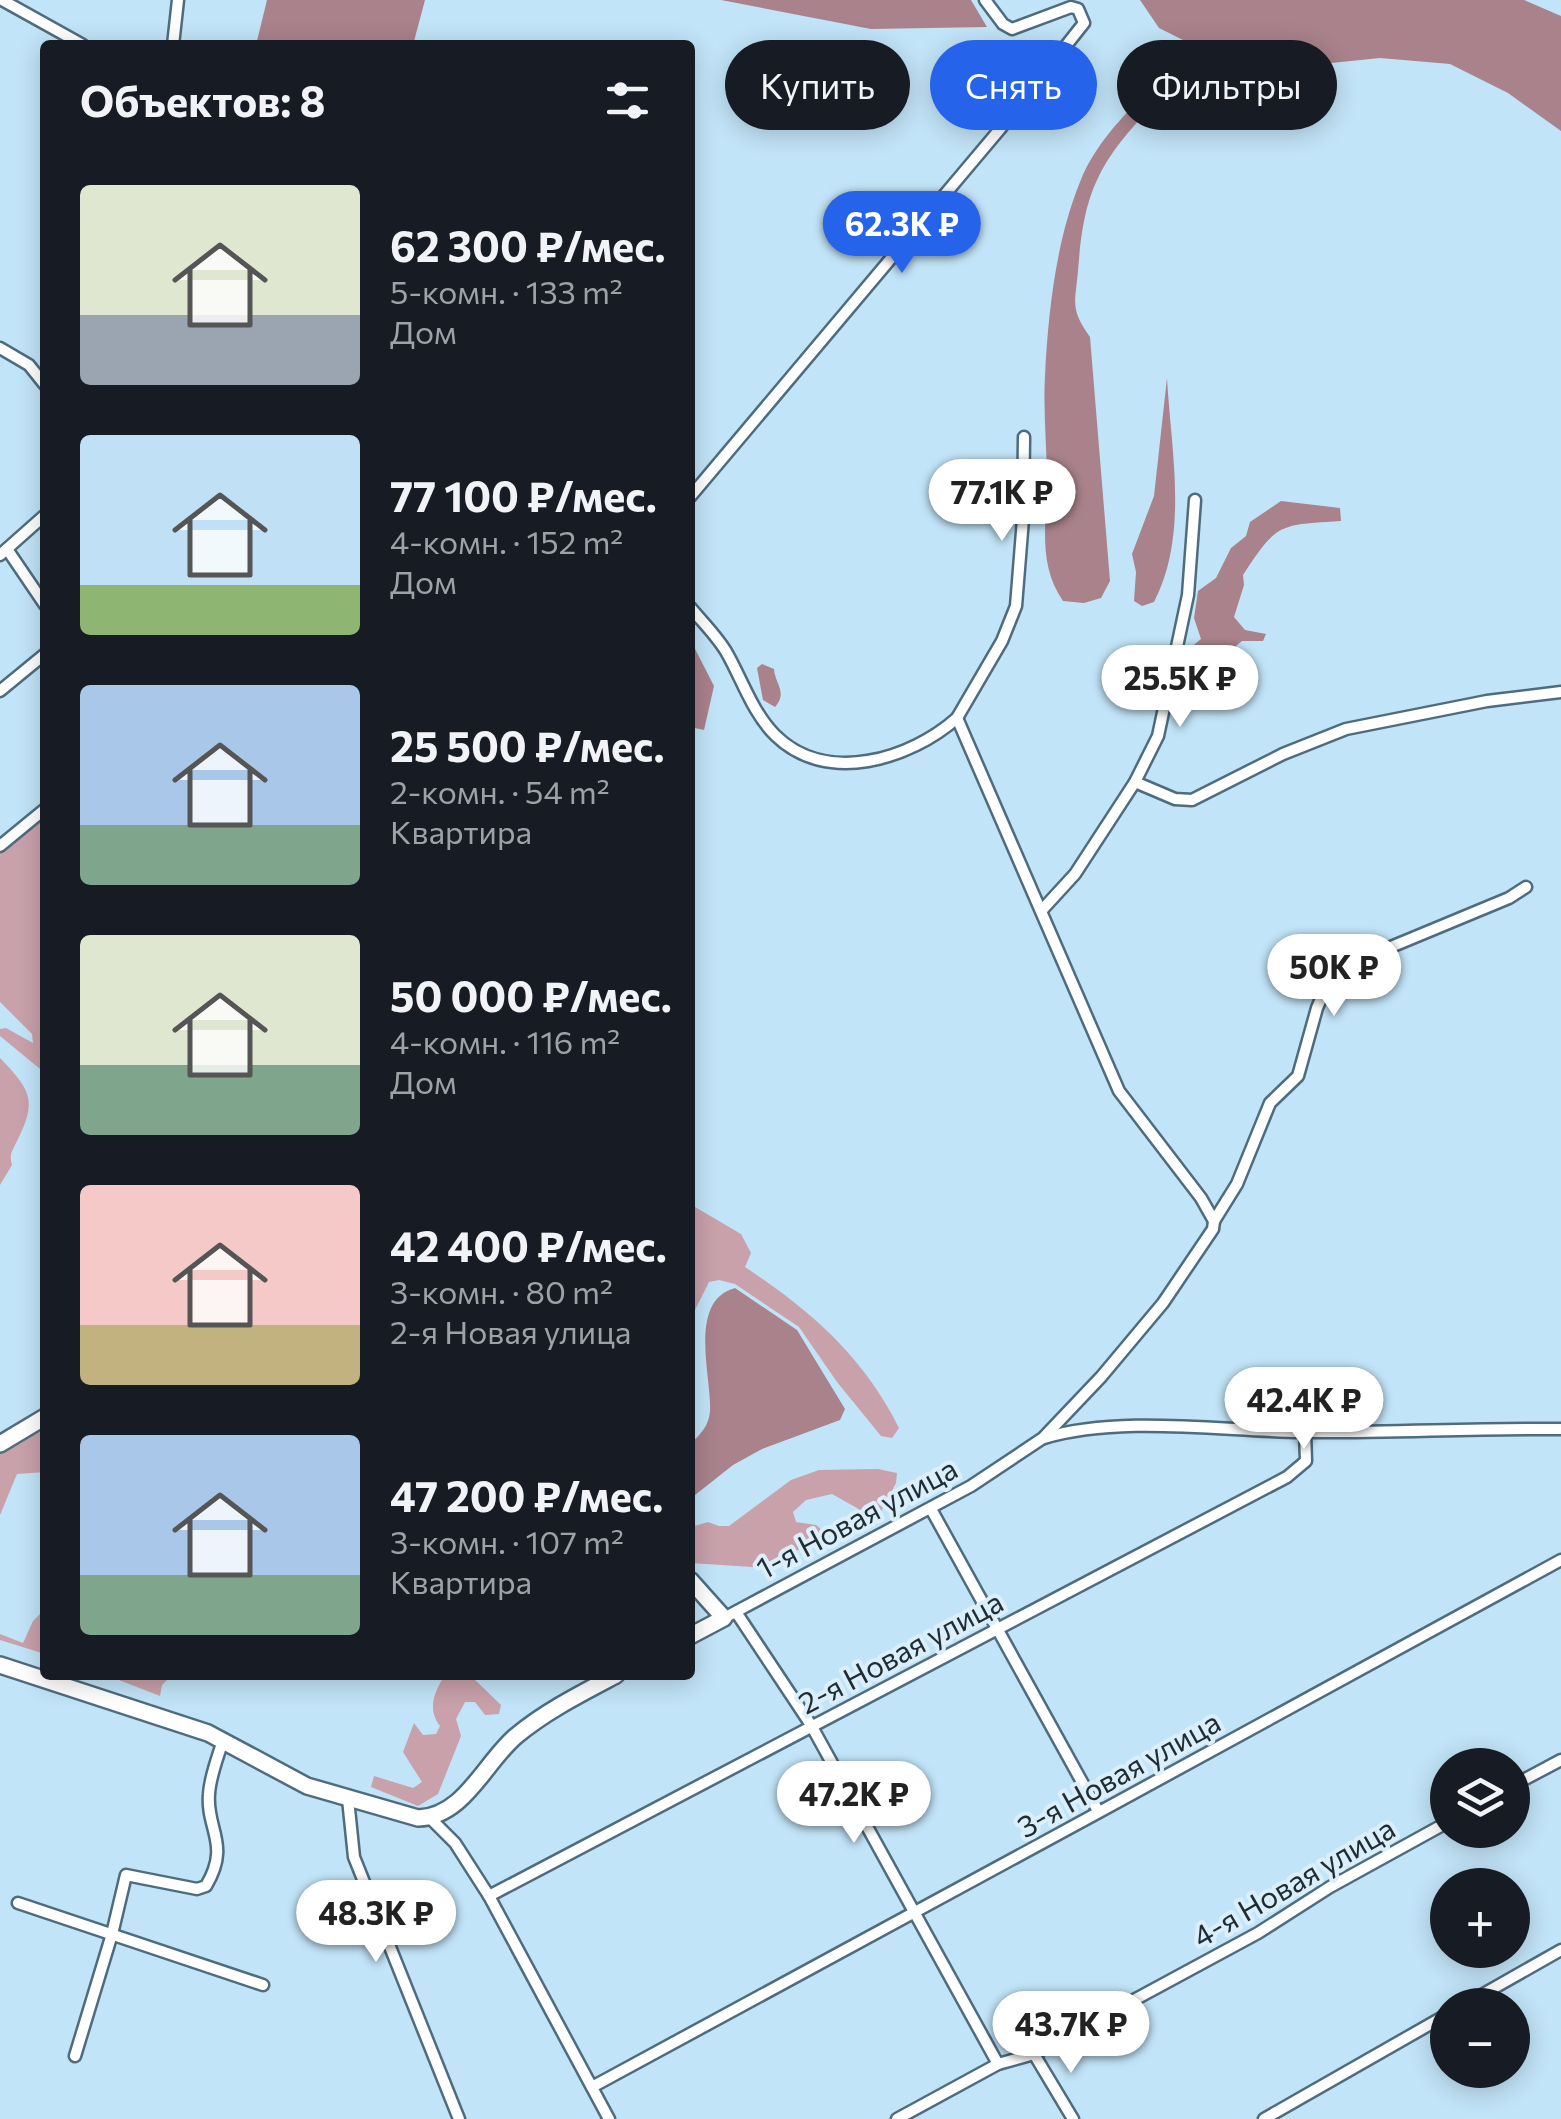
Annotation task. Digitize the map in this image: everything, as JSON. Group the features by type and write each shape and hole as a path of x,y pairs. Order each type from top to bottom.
{"street":[{"path":"2,0 74,40"},
{"path":"174,40 178,0"},
{"path":"695,491 1000,130 1084,22 1078,10 1070,8 1012,28 1003,24 986,0"},
{"path":"0,348 29,365 40,379"},
{"path":"695,613 725,650 776,736 814,757 852,762 886,759 932,737 957,718 1002,641 1016,606 1024,437"},
{"path":"1042,910 1075,874 1135,782 1158,736 1188,595 1196,500"},
{"path":"40,520 4,552 40,599"},
{"path":"0,692 40,658"},
{"path":"1135,782 1175,799 1192,800 1283,754 1346,728 1486,701 1561,692"},
{"path":"957,718 1119,1091 1202,1198 1214,1221"},
{"path":"0,846 40,813"},
{"path":"1043,1438 1102,1377 1208,1240 1214,1221 1242,1173 1270,1103 1298,1076 1316,1008 1333,971 1526,888"},
{"path":"0,1444 40,1421"},
{"path":"1043,1438 1072,1430 1115,1426 1305,1432 1561,1430"},
{"name":"2-я Новая улица","path":"489,1896 1299,1470 1306,1461 1305,1432"},
{"name":"1-я Новая улица","path":"695,1633 972,1486 1043,1438"},
{"path":"931,1509 1098,1811"},
{"name":"3-я Новая улица","path":"592,2087 1561,1560"},
{"path":"695,1584 730,1615 811,1725 998,2064"},
{"path":"0,1666 40,1679"},
{"path":"44,1680 190,1726 293,1780 406,1816 430,1818 462,1798 491,1760 516,1736 607,1680"},
{"path":"75,2056 126,1875 197,1888 206,1886 213,1874 218,1845 208,1797 223,1740"},
{"path":"1530,1776 1561,1760"},
{"path":"348,1799 354,1857 460,2119"},
{"path":"430,1818 455,1843 489,1896 609,2119"},
{"name":"4-я Новая улица","path":"897,2119 998,2064 1034,2054 1258,1933 1330,1887 1430,1832"},
{"path":"18,1904 263,1985"},
{"path":"1494,1988 1561,1950"},
{"path":"1264,2119 1430,2024"},
{"path":"1034,2054 1073,2119"}],"shaded area":[{"path":"267,0 425,0 414,40 257,40"},
{"path":"721,0 971,0 987,27 871,29"},
{"path":"1140,0 1524,0 1561,16 1561,131 1508,93 1450,64 1380,58 1337,62 1337,40 1183,40 1159,28"},
{"path":"1117,124 1117,130 1131,130 1107,162 1090,199 1075,306 1090,337 1110,581 1101,598 1084,603 1063,601 1050,573 1045,544 1048,327 1072,205 1086,169"},
{"path":"1167,378 1175,521 1165,576 1154,602 1142,606 1134,601 1136,572 1132,554 1154,496"},
{"path":"1281,501 1340,508 1341,521 1292,526 1273,536 1243,575 1244,585 1234,617 1245,630 1266,634 1263,641 1242,641 1203,673 1182,669 1186,651 1201,639 1194,618 1198,591 1216,578 1231,548 1246,536 1250,522"},
{"path":"695,649 714,686 704,730 695,728"},
{"path":"762,664 774,669 780,688 775,707 763,700 757,668"},
{"path":"40,816 40,1069 0,1036 0,1029 6,1028 33,1043 32,1034 0,1002 0,851"},
{"path":"0,1058 19,1079 29,1106 11,1153 12,1165 0,1185"},
{"path":"695,1207 741,1234 751,1253 745,1267 813,1318 852,1357 899,1428 892,1438 881,1436 799,1327 735,1284 709,1282 695,1310"},
{"path":"735,1288 797,1330 845,1409 840,1420 762,1449 733,1465 695,1495 695,1439 706,1426 710,1411 707,1324 711,1308 720,1296"},
{"path":"40,1426 40,1472 17,1474 0,1515 0,1451"},
{"path":"878,1469 897,1473 896,1483 876,1521 867,1523 857,1508 832,1494 806,1500 793,1512 796,1522 816,1525 823,1531 768,1568 695,1563 695,1526 708,1522 729,1526 791,1480 819,1470"},
{"path":"40,1614 40,1652 0,1640 0,1634 23,1643"},
{"path":"119,1680 167,1680 160,1696"},
{"path":"442,1680 475,1680 501,1705 499,1714 485,1715 475,1702 465,1702 456,1719 461,1736 438,1794 418,1806 371,1787 374,1776 413,1788 422,1782 403,1752 414,1723 423,1735 436,1734 440,1726 434,1713"}]}
